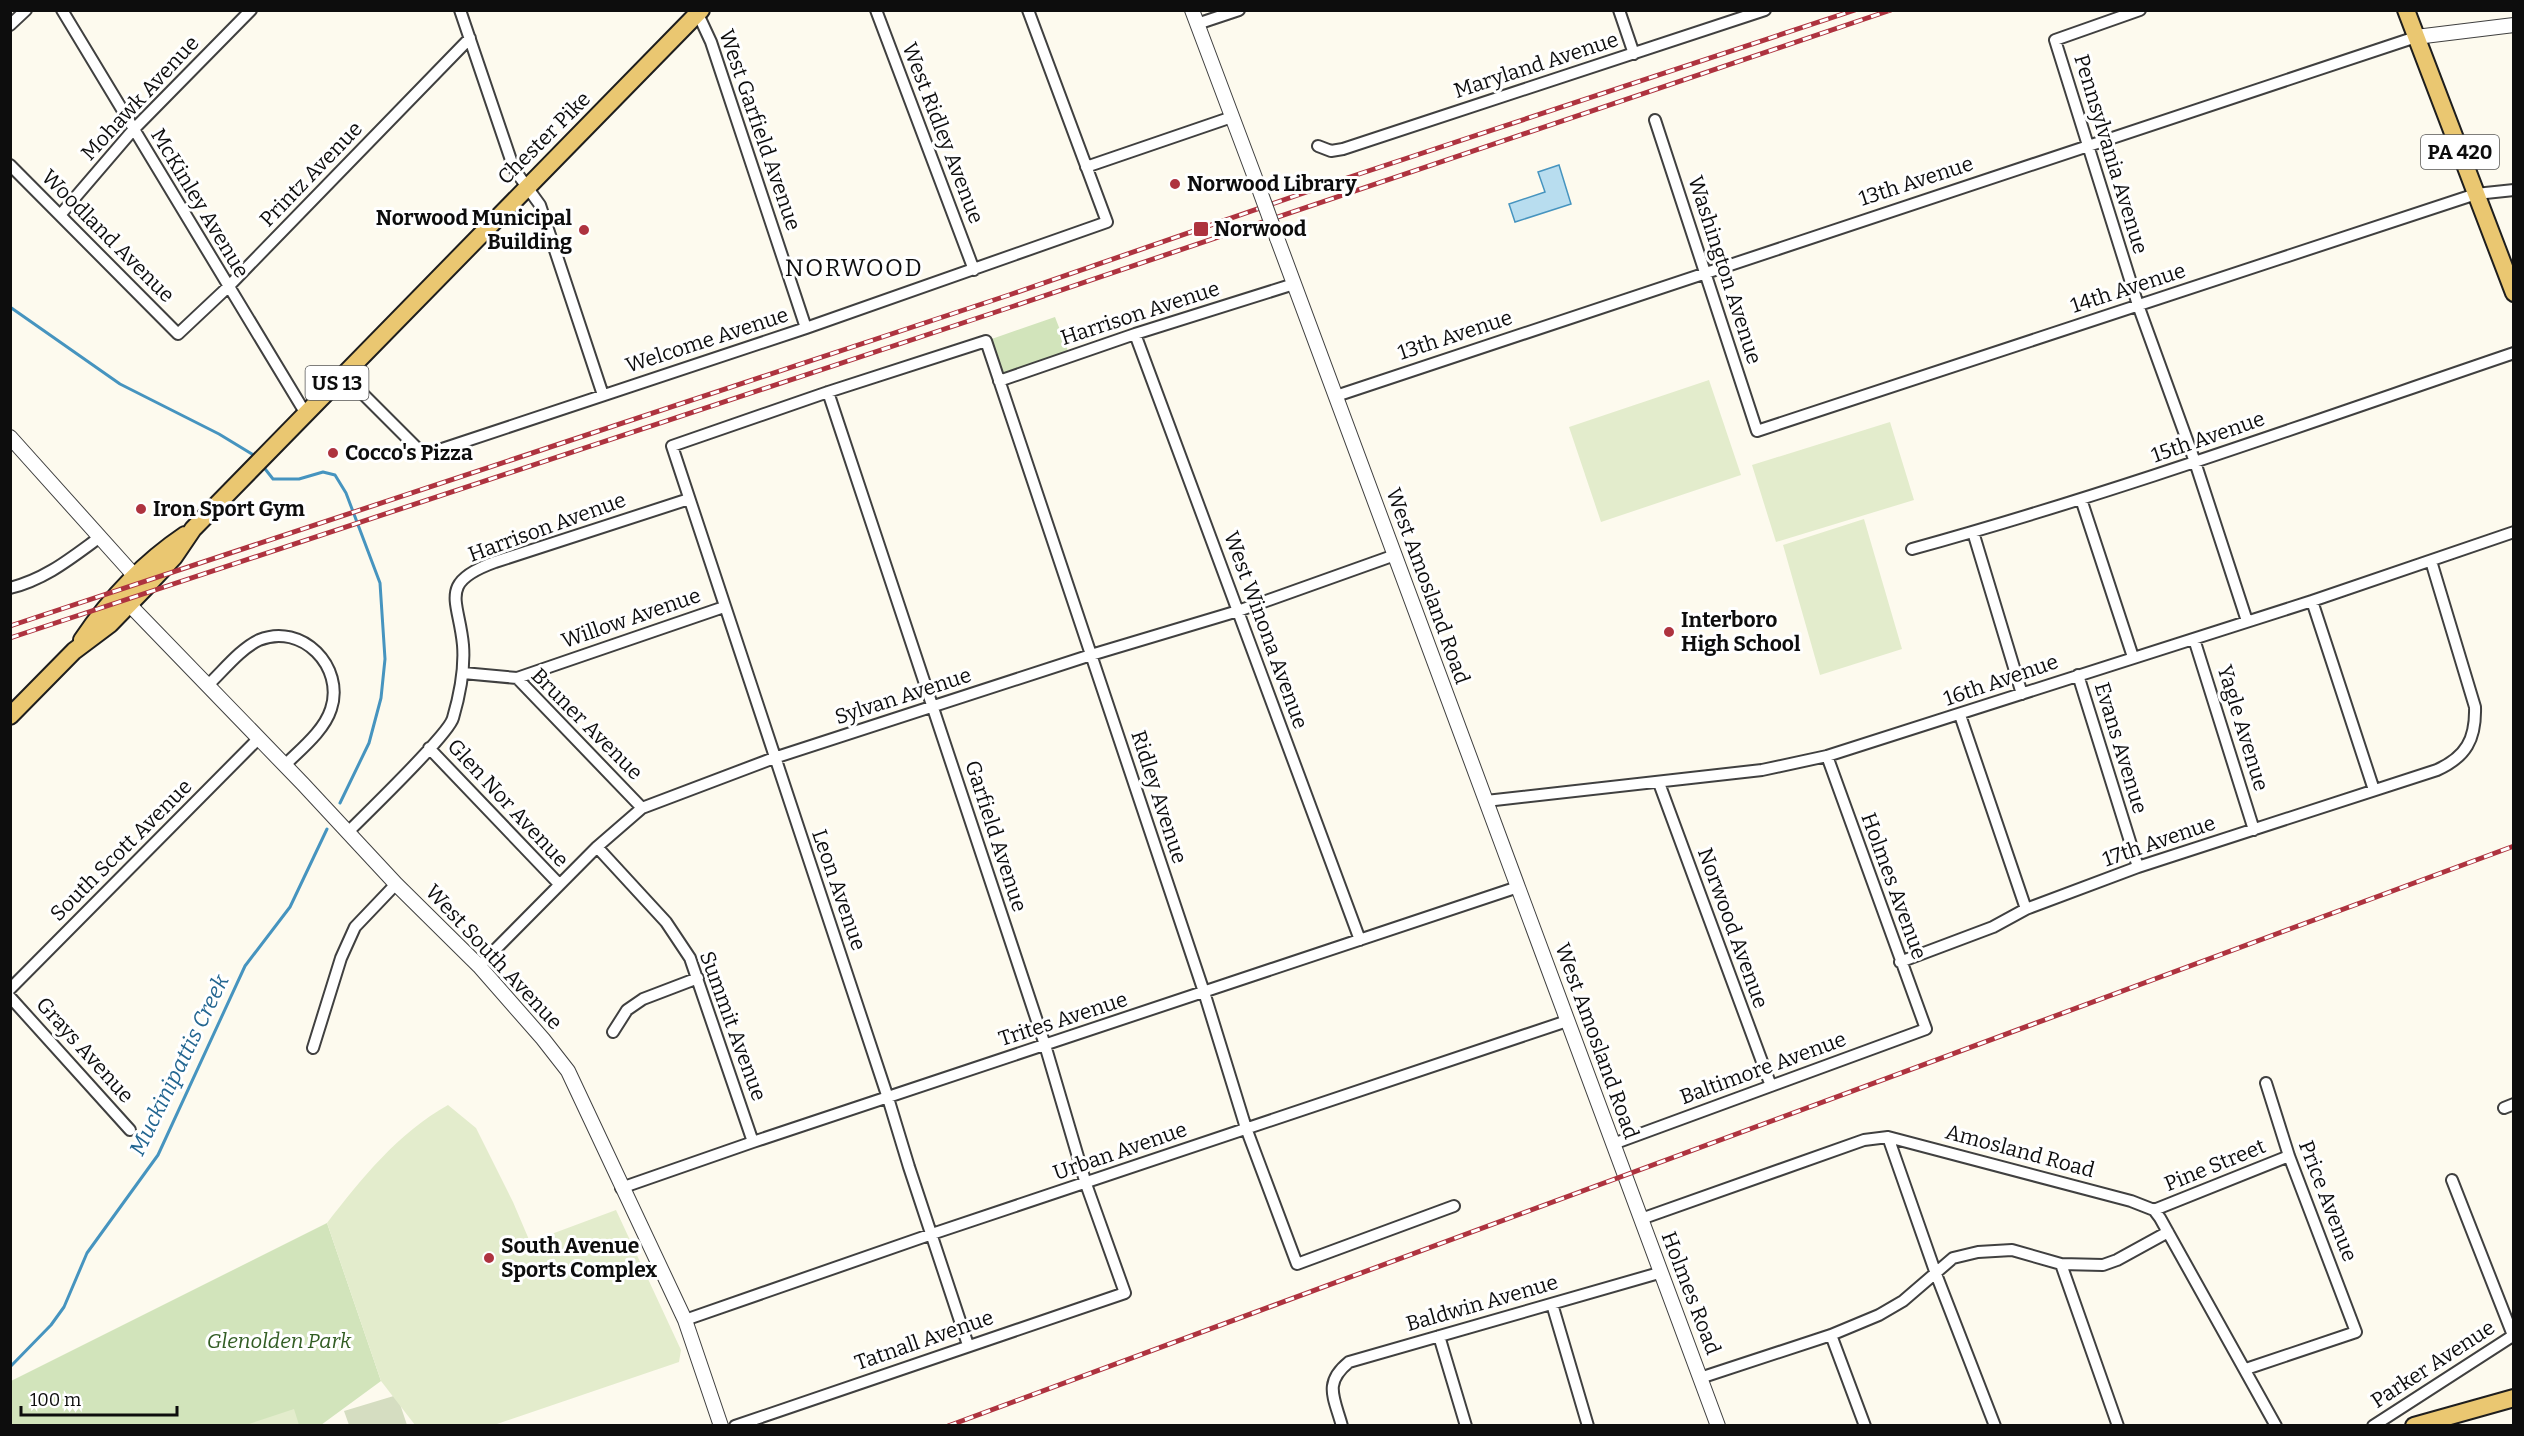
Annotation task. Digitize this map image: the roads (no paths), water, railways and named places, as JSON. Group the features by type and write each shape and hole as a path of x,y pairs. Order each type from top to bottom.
{"main road":[{"name":"PA 420","path":"2406,10 2514,293"},
{"name":"Chester Pike","path":"10,716 74,651 110,624 124,599 141,583 165,548 193,530 699,12"},
{"path":"2414,1425 2514,1398"}],"street":[{"path":"10,25 26,10"},
{"name":"McKinley Avenue","path":"62,10 306,414"},
{"name":"Mohawk Avenue","path":"61,214 133,129 251,10"},
{"path":"460,10 514,169 540,205 603,395"},
{"name":"West Ridley Avenue","path":"876,10 974,270"},
{"path":"1028,10 1086,167 1232,117"},
{"name":"West Amosland Road","path":"1192,10 1624,1176"},
{"path":"1197,24 1239,10"},
{"path":"1619,10 1634,54"},
{"name":"Maryland Avenue","path":"1318,146 1331,151 1343,149 1766,10"},
{"name":"Pennsylvania Avenue","path":"2140,10 2055,40 2138,305 2195,462 2247,621"},
{"name":"West Garfield Avenue","path":"699,12 806,328"},
{"name":"13th Avenue","path":"1336,396 2416,37 2514,25"},
{"name":"Printz Avenue","path":"178,334 228,287 470,38"},
{"name":"Washington Avenue","path":"1655,120 1757,431"},
{"name":"Woodland Avenue","path":"10,165 178,334"},
{"name":"Welcome Avenue","path":"344,375 422,453 429,453 806,328 1107,222 1086,167"},
{"name":"14th Avenue","path":"1757,431 2476,194 2514,190"},
{"name":"Harrison Avenue","path":"999,381 1135,334 1294,284"},
{"name":"West Winona Avenue","path":"1135,334 1360,940"},
{"name":"Ridley Avenue","path":"828,392 986,341 1204,992 1246,1128 1297,1264 1454,1206"},
{"name":"15th Avenue","path":"1912,549 2081,499 2195,462 2514,353"},
{"name":"Leon Avenue","path":"828,392 672,446 968,1345"},
{"name":"Garfield Avenue","path":"828,392 1045,1045 1086,1184 1125,1293"},
{"path":"10,437 141,583"},
{"name":"Harrison Avenue","path":"348,832 453,722 463,673 463,645 454,604 459,585 469,574 495,562 689,499"},
{"path":"2081,499 2133,657"},
{"path":"1973,532 2022,694"},
{"name":"16th Avenue","path":"1486,801 1762,770 1827,756 2312,601 2514,532"},
{"path":"10,588 58,568 100,537"},
{"name":"Sylvan Avenue","path":"479,966 597,847 642,808 774,758 1091,655 1238,611 1395,555"},
{"name":"17th Avenue","path":"1900,962 1993,927 2025,909 2138,867 2454,763 2467,747 2474,729 2475,707 2431,561"},
{"name":"West South Avenue","path":"124,599 285,765 396,884 479,966 568,1071 685,1320 721,1425"},
{"path":"2312,601 2374,790"},
{"name":"Willow Avenue","path":"517,678 724,607"},
{"path":"208,685 241,653 259,640 287,637 314,649 327,663 334,680 332,707 328,718 313,737 285,765"},
{"name":"Yagle Avenue","path":"2194,639 2254,830"},
{"name":"Bruner Avenue","path":"463,673 517,678 642,808"},
{"name":"Evans Avenue","path":"2078,675 2138,867"},
{"path":"1960,715 2025,909"},
{"name":"South Scott Avenue","path":"10,989 259,738"},
{"name":"Glen Nor Avenue","path":"429,748 559,885"},
{"name":"Holmes Avenue","path":"1827,756 1926,1029"},
{"name":"Norwood Avenue","path":"1659,783 1771,1086"},
{"name":"Summit Avenue","path":"597,847 666,922 690,958 753,1142"},
{"path":"314,1048 341,958 355,927 396,884"},
{"name":"Trites Avenue","path":"621,1188 1518,887"},
{"path":"613,1032 627,1010 643,999 698,978"},
{"name":"Grays Avenue","path":"10,997 130,1130"},
{"name":"Urban Avenue","path":"685,1320 932,1234 1567,1021"},
{"name":"Baltimore Avenue","path":"1613,1144 1926,1029"},
{"name":"Price Avenue","path":"2246,1369 2356,1332 2289,1156 2266,1083"},
{"path":"1888,1137 1936,1274 1995,1425"},
{"name":"Amosland Road","path":"1641,1219 1864,1140 1888,1137 2120,1198 2154,1210"},
{"name":"Pine Street","path":"2154,1210 2289,1156"},
{"name":"Holmes Road","path":"1624,1176 1718,1425"},
{"path":"2452,1180 2513,1336"},
{"path":"2154,1210 2276,1425"},
{"path":"1700,1377 1831,1335 1887,1311 1903,1301 1953,1258 1978,1252 2012,1250 2061,1264 2103,1265 2117,1260 2168,1232"},
{"path":"2061,1264 2118,1425"},
{"name":"Baldwin Avenue","path":"1342,1425 1332,1389 1335,1373 1349,1362 1659,1273"},
{"name":"Tatnall Avenue","path":"735,1425 1125,1293"},
{"path":"1552,1304 1588,1425"},
{"path":"1831,1335 1865,1425"},
{"path":"1439,1336 1466,1425"},
{"name":"Parker Avenue","path":"2373,1425 2513,1336"}],"water":[{"path":"1559,165 1571,204 1515,222 1509,204 1545,192 1538,172"}],"waterway":[{"name":"Muckinipattis Creek","path":"10,307 120,384 219,434 257,457"},
{"name":"Muckinipattis Creek","path":"262,465 273,479 299,479 323,472 335,475 346,493 380,583 385,659 381,698 369,743 340,803"},
{"name":"Muckinipattis Creek","path":"10,1367 51,1325 64,1307 87,1253 158,1155 245,966 290,907 327,829"}],"railway":[{"path":"10,626 1009,295 1347,178 1855,10"},
{"path":"10,638 1014,306 1891,10"},
{"path":"948,1426 2514,846"}],"place":[{"name":"Norwood Library","path":"1175,184"},
{"name":"Norwood","path":"1201,229"},
{"name":"Norwood Municipal Building","path":"584,230"},
{"name":"Cocco's Pizza","path":"333,453"},
{"name":"Iron Sport Gym","path":"141,509"},
{"name":"Interboro High School","path":"1669,632"},
{"name":"South Avenue Sports Complex","path":"489,1258"}],"district":[{"name":"NORWOOD","path":"854,268"}],"park label":[{"name":"Glenolden Park","path":"279,1341"}]}
